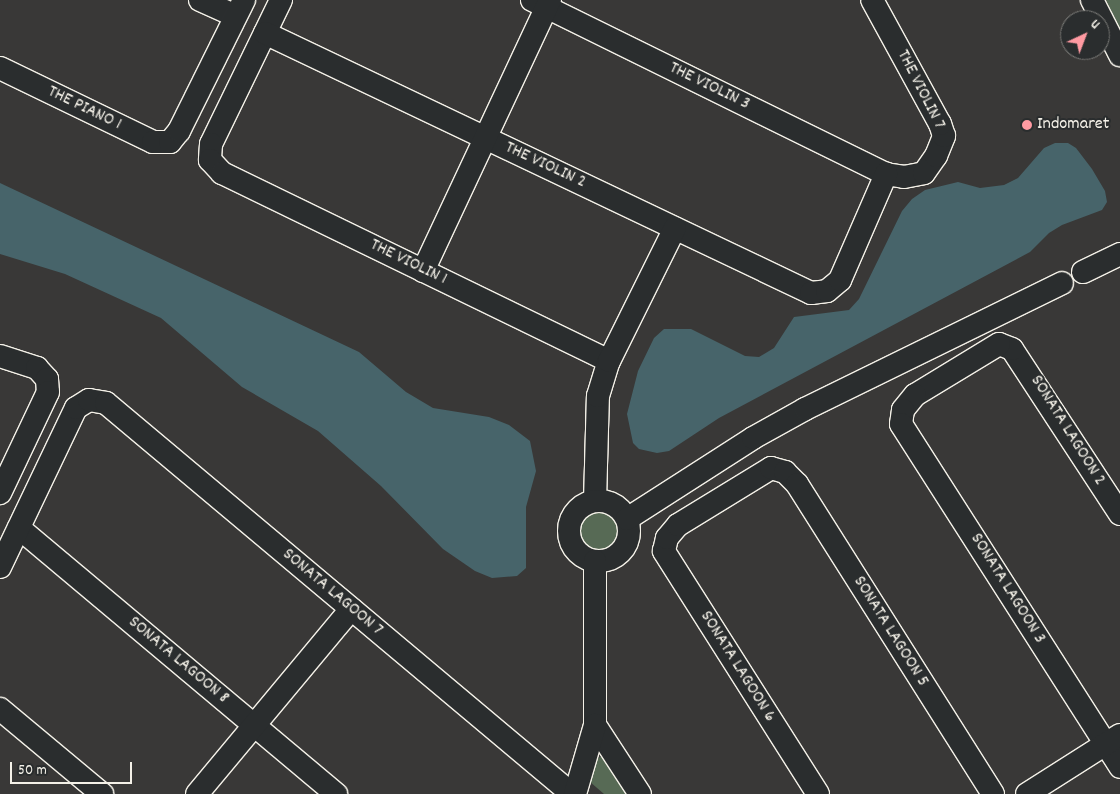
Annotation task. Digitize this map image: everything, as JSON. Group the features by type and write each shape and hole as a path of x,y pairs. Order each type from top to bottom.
{"street":[{"path":"200,0 240,8"},
{"path":"265,33 281,0"},
{"name":"THE VIOLIN 7","path":"872,0 940,124 944,136 936,156 924,173 904,177 886,174"},
{"path":"1092,0 1120,55"},
{"path":"423,271 486,138 543,2"},
{"name":"THE VIOLIN 3","path":"543,2 886,174"},
{"name":"THE PIANO 1","path":"0,68 153,142 170,142 179,131 240,8"},
{"name":"THE VIOLIN 2","path":"265,33 811,293 827,291 840,280 886,174"},
{"name":"THE VIOLIN 1","path":"265,33 211,144 210,160 222,173 609,361"},
{"path":"595,501 598,396 609,361 675,228"},
{"path":"1083,272 1120,254"},
{"path":"627,519 753,438 805,409 1062,283"},
{"name":"SONATA LAGOON 3","path":"1012,349 998,344 915,395 903,410 901,424 1113,740 1120,767"},
{"name":"SONATA LAGOON 2","path":"1012,349 1120,514"},
{"path":"0,356 37,368 47,378 48,392 0,493"},
{"name":"SONATA LAGOON 7","path":"19,528 76,408 89,400 106,403 574,794"},
{"name":"SONATA LAGOON 6","path":"785,472 771,468 678,525 667,538 664,551 818,794"},
{"name":"SONATA LAGOON 5","path":"785,472 797,484 993,794"},
{"path":"595,501 608,502 619,509 627,519 629,531 626,544 619,554 608,560 595,561 577,551 568,531 577,511 595,501"},
{"path":"0,567 19,528"},
{"name":"SONATA LAGOON 8","path":"19,528 336,794"},
{"path":"574,794 596,725 595,561"},
{"path":"197,794 351,609"},
{"path":"0,709 102,794"},
{"path":"596,725 640,794"},
{"path":"1027,794 1113,740"}],"green space":[{"path":"1106,0 1120,0 1120,30"},
{"path":"600,510 615,516 621,531 615,546 600,552 585,546 579,531 585,516"},
{"path":"602,756 608,758 631,794 604,794 589,781 595,760"}],"water":[{"path":"1055,143 1068,143 1076,148 1092,169 1105,191 1107,202 1102,210 1062,225 1049,233 1030,252 719,418 669,451 657,453 639,449 633,443 627,414 638,371 654,338 664,329 691,329 745,356 759,357 774,348 794,317 849,310 859,299 902,211 912,199 925,190 958,182 980,188 1004,185 1018,178 1044,148"},
{"path":"0,183 359,352 406,392 433,408 489,417 509,425 530,441 536,471 526,507 526,568 517,576 492,578 475,571 443,549 381,486 318,431 242,387 161,318 65,274 0,254"}],"place":[{"name":"Indomaret","path":"1027,125"}]}
